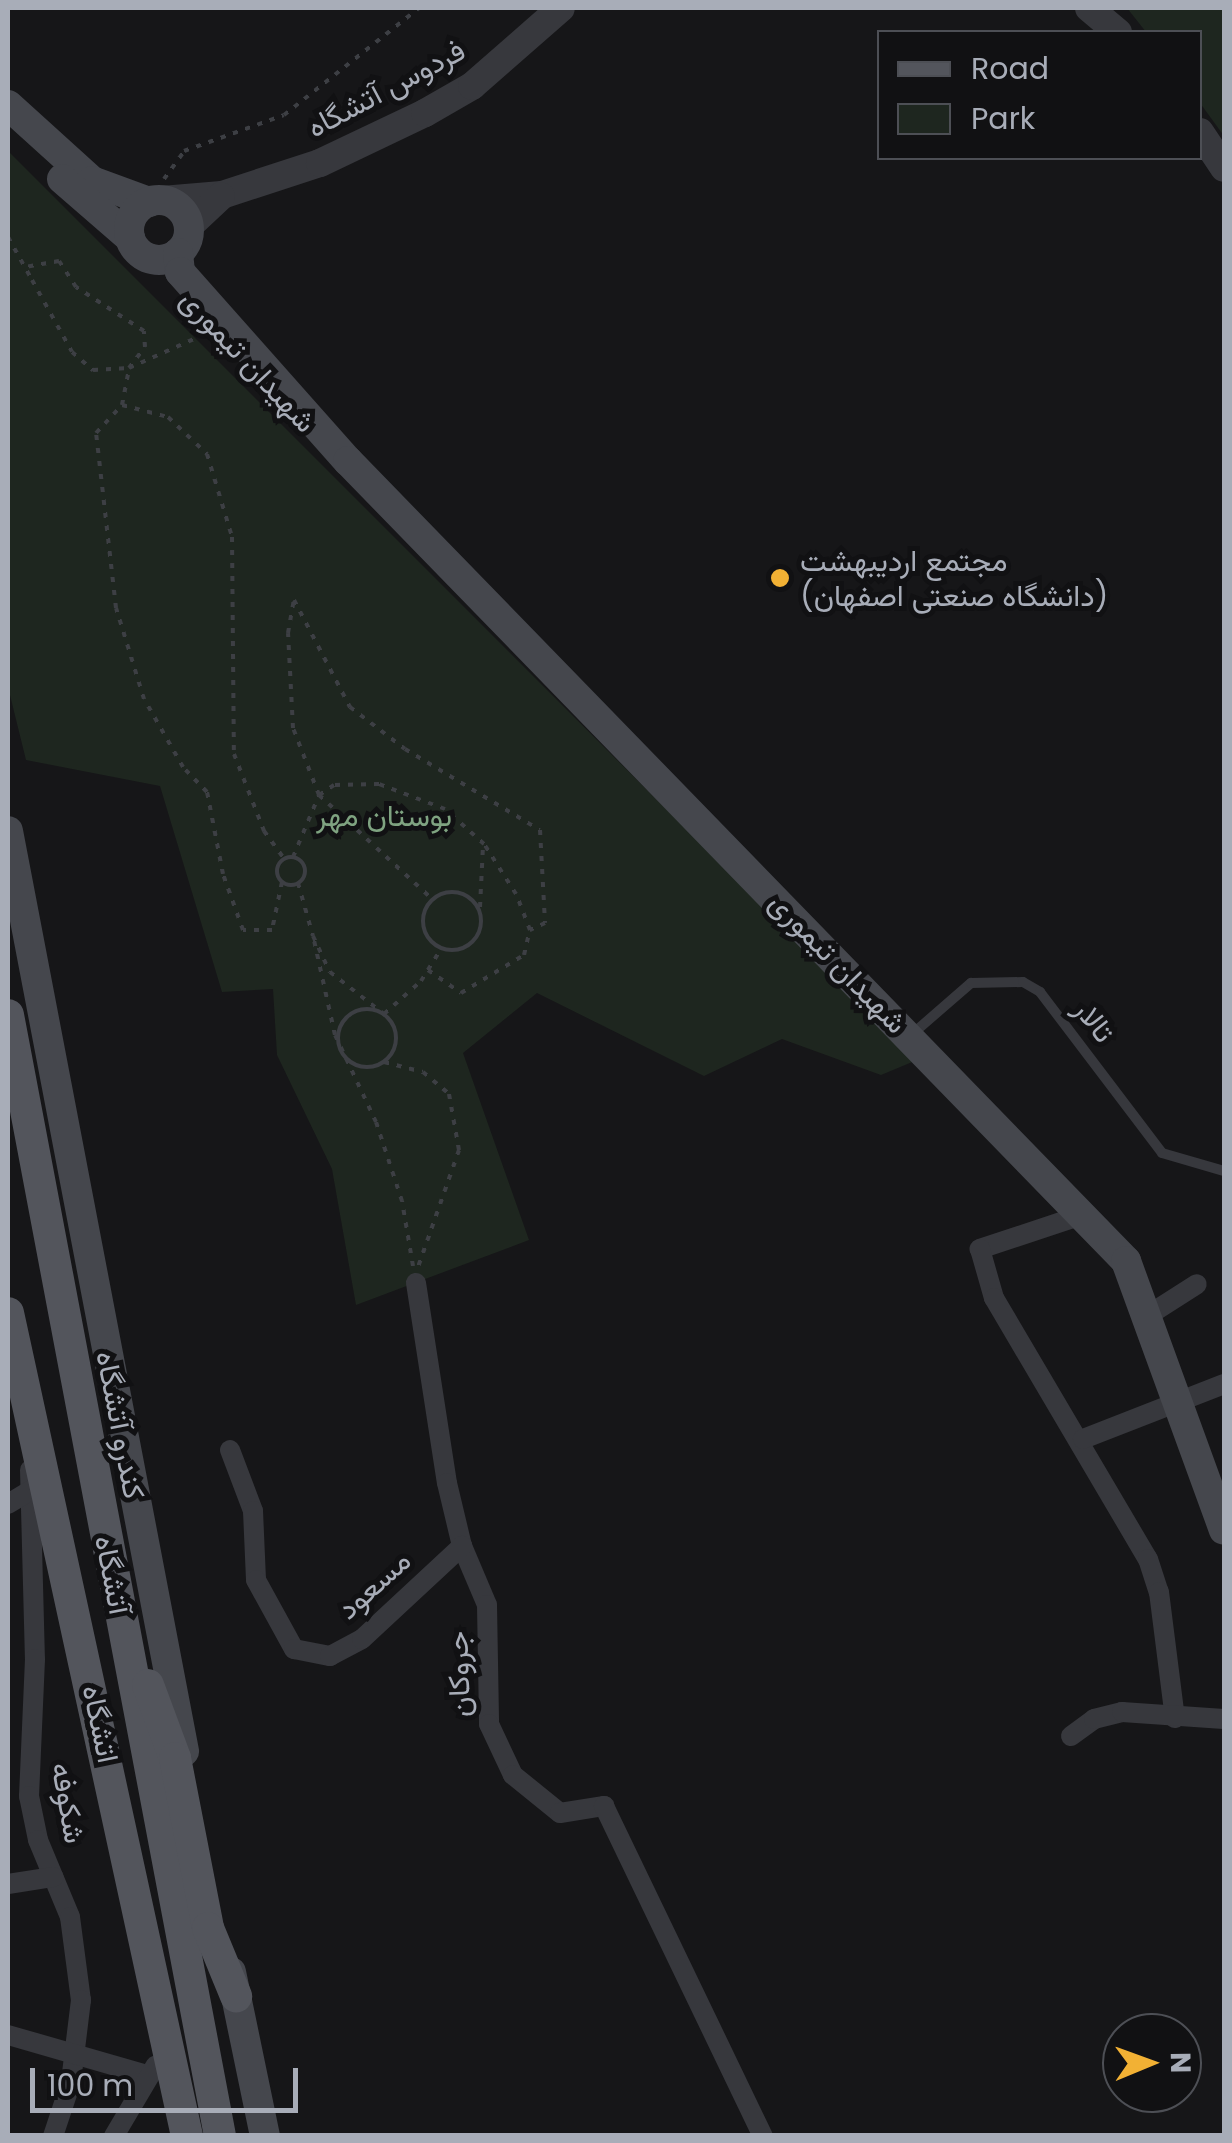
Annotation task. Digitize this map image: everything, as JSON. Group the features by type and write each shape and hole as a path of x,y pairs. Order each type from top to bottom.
{"main road":[{"path":"8,105 92,181 156,201 180,209 162,244 131,220 156,201"},
{"name":"شهیدان تیموری","path":"8,131 162,244 180,272 348,461"},
{"name":"شهیدان تیموری","path":"162,244 216,329 1126,1261 1224,1530"},
{"name":"کندرو آتشگاه","path":"8,831 168,1676 265,2136"},
{"name":"آتشگاه","path":"8,1015 22,1165 125,1642 220,2136"},
{"name":"اتشگاه","path":"8,1313 18,1414 187,2136"},
{"path":"125,1642 157,1702 175,1758 208,1928 236,1996"}],"street":[{"name":"فردوس آتشگاه","path":"156,201 222,194 320,164 472,86 561,8"},
{"path":"1089,8 1116,30"},
{"path":"1202,135 1224,168"},
{"path":"162,244 222,194"},
{"path":"1082,1215 980,1250 994,1298 1083,1439 1154,1576 1174,1718"},
{"name":"جروکان","path":"416,1283 462,1546 487,1605 489,1724 512,1775 560,1813 604,1806 763,2136"},
{"path":"1148,1316 1196,1284"},
{"path":"1083,1439 1224,1384"},
{"name":"شکوفه","path":"18,1414 30,1491 35,1659 18,1718 29,1796 53,1877 70,1917 81,2000 75,2050 53,2136"},
{"name":"مسعود","path":"230,1450 253,1511 256,1580 294,1648 330,1656 362,1640 462,1546"},
{"path":"8,1504 30,1491"},
{"path":"1072,1736 1094,1719 1122,1712 1224,1721"},
{"path":"8,1798 29,1796"},
{"path":"8,1884 53,1877"},
{"path":"8,2034 75,2050 148,2075"},
{"path":"114,2136 148,2075 169,2050"}],"lane":[{"name":"تالار","path":"910,1037 970,983 1023,982 1040,992 1162,1153 1224,1172"}],"path":[{"path":"156,201 157,190 184,152 284,115 419,8"},
{"path":"8,237 72,352 92,370 130,368 216,329"},
{"path":"24,267 59,261 76,287 144,332 145,348 130,368 122,405 96,433 116,608 144,700 184,767 206,792 223,874 243,930 272,930 282,882 278,870 284,859 293,857"},
{"path":"122,405 168,417 207,454 232,537 234,754 264,830 284,859"},
{"path":"432,899 319,795 293,728 288,632 294,600 350,707 406,749 540,830 545,923 530,930"},
{"path":"293,857 319,795 334,785 380,784 445,809 484,844 530,930 524,955 461,994 428,970"},
{"path":"384,1014 428,970 442,948 468,944 480,930 484,844"},
{"path":"293,857 304,870 298,883 342,1052 376,1122 402,1201 416,1283"},
{"path":"282,882 298,883"},
{"path":"432,899 460,892 480,912"},
{"path":"432,899 423,926 442,948"},
{"path":"313,936 330,972 384,1014 396,1038 384,1062"},
{"path":"384,1014 366,1009 348,1016 338,1033 342,1052 366,1068 384,1062 423,1072 449,1094 459,1150 416,1283"}],"green space":[{"path":"1127,8 1224,8 1224,136 1202,106 1202,30 1144,30"},
{"name":"بوستان مهر","path":"8,151 917,1060 881,1075 782,1039 704,1076 537,993 463,1053 529,1240 356,1305 332,1169 277,1055 273,989 222,992 160,786 26,760 8,687"}],"place":[{"name":"مجتمع اردیبهشت (دانشگاه صنعتی اصفهان)","path":"780,578"}]}
